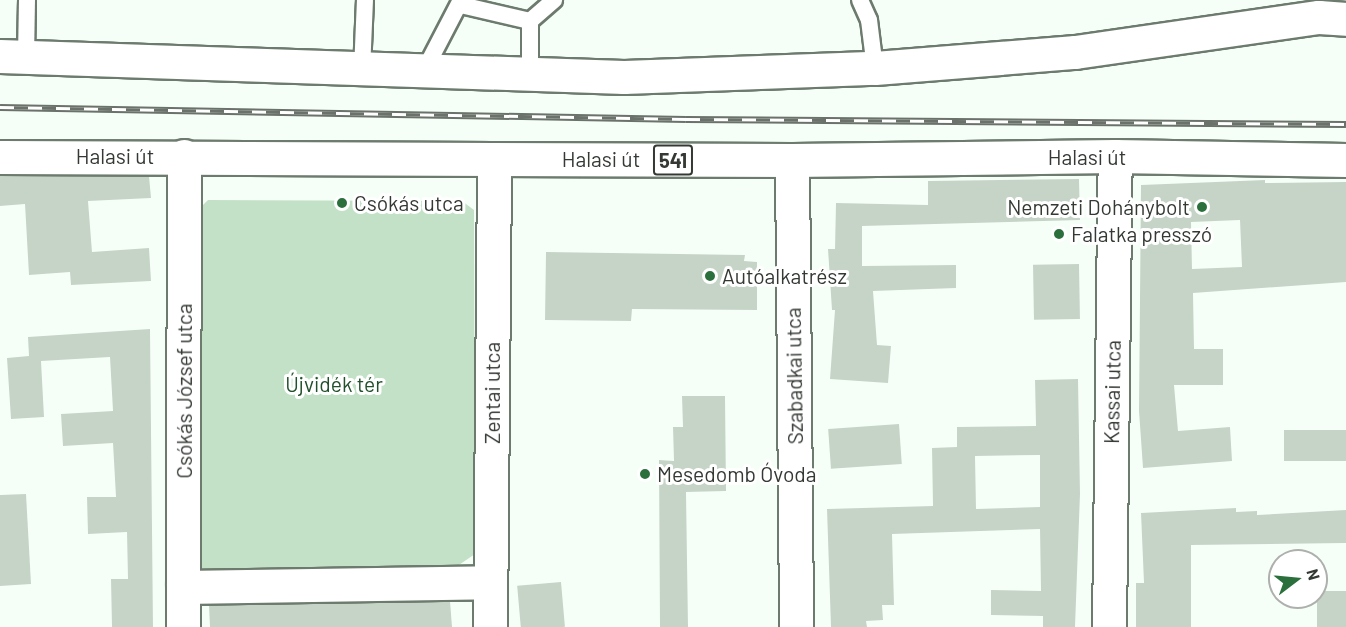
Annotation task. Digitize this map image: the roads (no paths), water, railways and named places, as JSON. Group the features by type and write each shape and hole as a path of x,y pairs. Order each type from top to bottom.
{"street":[{"path":"13,56 362,71 624,77 875,68 1075,52 1319,17 1346,19"},
{"name":"Csókás József utca","path":"183,627 184,156"},
{"name":"Halasi út","path":"0,157 792,160 1115,156 1346,160"},
{"name":"Kassai utca","path":"1109,627 1115,156"},
{"name":"Zentai utca","path":"490,627 494,159"},
{"name":"Szabadkai utca","path":"792,160 796,627"},
{"path":"183,588 490,582"}],"lane":[{"path":"13,56 27,0"},
{"path":"362,71 365,0"},
{"path":"530,75 530,21 554,0"},
{"path":"860,0 869,20 875,68"},
{"path":"423,73 461,2 530,21"}],"railway":[{"path":"0,107 686,119 1346,124"}],"place":[{"name":"Csókás utca","path":"342,203"},
{"name":"Nemzeti Dohánybolt","path":"1202,207"},
{"name":"Falatka presszó","path":"1059,234"},
{"name":"Autóalkatrész","path":"710,276"},
{"name":"Mesedomb Óvoda","path":"645,474"}],"park label":[{"name":"Újvidék tér","path":"334,384"}]}
